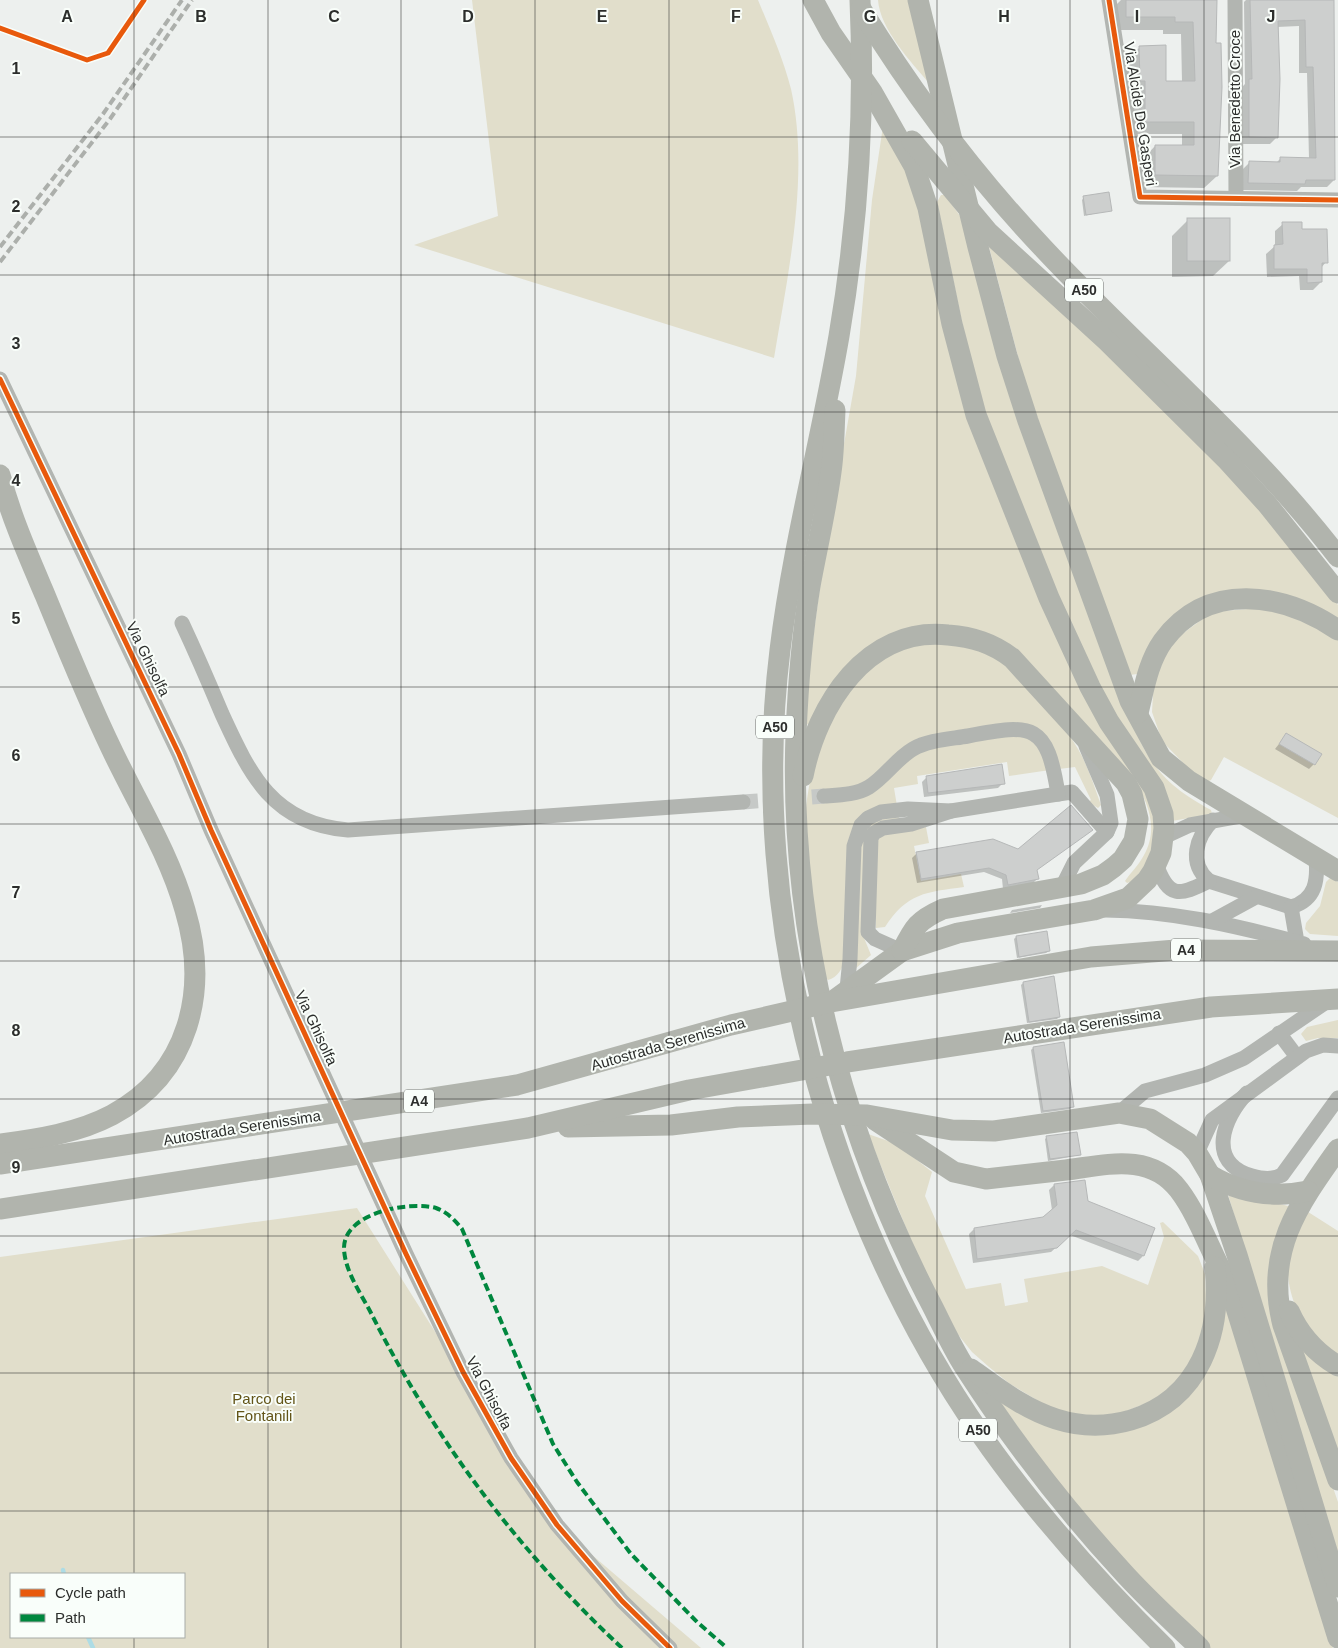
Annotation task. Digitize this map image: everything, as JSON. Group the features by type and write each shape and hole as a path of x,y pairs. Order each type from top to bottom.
{"highway":[{"path":"813,0 831,33 872,92 942,179 988,232 1107,341 1226,459 1267,504 1338,593"},
{"name":"A50","path":"855,0 897,67 976,173 1045,250 1258,462 1338,557"},
{"name":"A50","path":"860,0 863,98 860,160 839,334 802,518 780,653 775,732 775,813 777,852 788,946 816,1078 847,1175 896,1288 925,1346 979,1432 1010,1475 1079,1560 1165,1648"},
{"path":"918,0 978,248 1007,356 1028,421 1130,701 1161,758 1189,781 1338,871"},
{"path":"830,1002 902,951 958,933 1094,910 1128,898 1147,880 1156,864 1164,837 1163,814 1154,788 1109,722 1090,687 1049,598 995,465 976,416 965,375 922,184 908,154 872,92"},
{"path":"839,334 832,471 802,642 796,738 797,810 803,897 810,940 839,1072 870,1166 914,1271 962,1363 1018,1443 1088,1532 1125,1574 1200,1648"},
{"path":"0,474 9,510 73,664 175,880 191,933 195,987 192,1009 184,1037 171,1061 151,1085 133,1102 112,1115 85,1127 53,1136 0,1144"},
{"path":"1138,713 1148,672 1163,640 1188,617 1204,607 1242,598 1263,598 1304,610 1338,630"},
{"path":"797,810 808,755 818,729 834,697 849,676 873,654 906,639 942,634 980,640 998,648 1028,673 1126,783 1132,794 1138,819 1134,841 1123,859 1103,875 1081,884 943,908 926,916 916,924 902,951"},
{"name":"Autostrada Serenissima","path":"0,1164 517,1085 731,1024 830,1002 1091,956 1176,950 1330,951"},
{"name":"Autostrada Serenissima","path":"0,1209 528,1128 714,1084 847,1062 1212,1007 1333,999"},
{"path":"528,1128 671,1125 776,1114 866,1115 952,1130 994,1130 1119,1113 1150,1119 1188,1143 1197,1153 1210,1175 1237,1255 1338,1587"},
{"path":"866,1115 954,1172 976,1178 992,1178 1104,1164 1136,1164 1147,1166 1160,1173 1178,1188 1190,1205 1214,1259 1229,1285 1338,1638"},
{"path":"1338,1149 1308,1191 1284,1238 1277,1285 1278,1307 1283,1325 1338,1480"},
{"path":"1210,1175 1233,1187 1256,1192 1296,1193 1308,1191"},
{"path":"962,1363 1020,1403 1058,1420 1091,1425 1107,1425 1145,1416 1179,1394 1190,1381 1205,1353 1210,1338 1217,1292 1214,1259"},
{"path":"1277,1285 1294,1322 1303,1335 1325,1358 1338,1366"}],"street":[{"name":"Via Alcide De Gasperi","path":"1109,0 1140,197 1338,200"},
{"name":"Via Benedetto Croce","path":"1235,0 1236,198"},
{"name":"Via Ghisolfa","path":"0,379 179,754 211,830 406,1254 485,1413 537,1497 588,1564 622,1601 670,1648"},
{"path":"182,622 242,759 258,783 277,804 302,819 326,828 348,830 743,802"},
{"path":"824,796 853,793 868,788 905,754 920,746 1008,728 1034,733 1043,742 1052,763 1058,794"},
{"path":"1062,887 1074,862 1107,832 1111,823 1110,806 1078,729"},
{"path":"902,951 875,939 868,932 872,838 874,833 883,828 911,824 952,811 1072,792 1107,832"},
{"path":"847,989 854,846 861,824 868,818 882,812 908,809 952,811"},
{"path":"1164,837 1190,825 1246,815"},
{"path":"1213,820 1201,833 1196,850 1200,870 1209,881 1291,907 1306,900 1316,886 1318,873 1316,858"},
{"path":"1156,864 1167,887 1177,892 1191,890 1209,881"},
{"path":"1212,921 1256,896"},
{"path":"1291,907 1297,942"},
{"path":"1094,910 1184,916 1212,921 1330,951"},
{"path":"1119,1113 1145,1091 1218,1070 1244,1058 1333,999"},
{"path":"1279,1033 1297,1057"},
{"path":"1197,1153 1212,1120 1247,1093 1314,1047 1338,1046"},
{"path":"1247,1093 1232,1114 1223,1142 1223,1150 1229,1164 1236,1169 1246,1174 1268,1179 1282,1175 1338,1098"}],"green space":[{"path":"472,0 758,0 788,77 796,122 798,155 798,189 791,258 774,358 414,245 498,216"},
{"path":"878,0 911,0 930,84 890,34 880,11"},
{"path":"883,126 913,182 946,336 1138,777 1156,813 1150,860 1133,881 1127,883 1125,881 1144,855 1151,835 1150,815 1143,796 1133,778 1032,667 914,628 810,725 806,724 807,684 824,557 856,376 872,200"},
{"path":"941,195 945,195 963,220 1131,721 1138,737 1145,751 1162,774 1183,792 1211,810 1212,814 1172,821 1082,654 993,437 971,365 937,202"},
{"path":"988,243 1061,310 1258,504 1335,600 1338,605 1338,621 1299,600 1287,596 1262,591 1231,590 1137,674 1130,675 1028,394"},
{"path":"1271,607 1338,638 1338,818 1224,757 1211,780 1207,782 1188,768 1162,741 1152,712 1154,678 1170,643 1212,612"},
{"path":"936,642 956,643 977,648 1007,664 1021,676 1059,720 1078,749 1091,776 1101,805 1098,808 1088,802 1091,800 1075,767 1059,769 1051,749 1042,736 1028,728 1007,725 923,741 894,757 863,786 850,790 823,792 823,801 861,794 881,783 902,762 916,752 948,742 1007,732 1025,734 1037,741 1041,746 1050,770 1009,776 1007,762 917,776 918,784 894,788 897,806 881,808 862,816 853,830 849,845 845,908 845,960 839,972 828,980 825,977 812,906 805,834 809,785 816,759 825,733 837,708 852,686 869,668 888,654 899,649"},
{"path":"899,817 899,820 878,825 862,933 871,955 855,969 859,845 868,826 878,820"},
{"path":"926,827 929,843 914,846 921,881 961,874 964,887 918,896 901,907 885,927 876,928 875,843 883,834"},
{"path":"1330,878 1338,882 1338,936 1310,934 1305,929 1306,923 1320,906 1326,882"},
{"path":"1338,1020 1338,1038 1318,1038 1306,1041 1301,1034 1307,1027"},
{"path":"868,1134 897,1144 932,1172 925,1196 966,1289 1001,1283 1005,1306 1028,1302 1024,1279 1102,1266 1148,1285 1164,1237 1160,1223 1163,1222 1198,1256 1205,1274 1207,1314 1192,1364 1160,1398 1108,1418 1055,1411 1010,1384 972,1352 956,1332 926,1277"},
{"path":"1227,1191 1288,1206 1289,1209 1269,1265 1268,1300 1338,1502 1338,1562"},
{"name":"Parco dei Fontanili","path":"357,1208 557,1525 701,1648 0,1648 0,1257"},
{"path":"1305,1210 1338,1231 1338,1356 1315,1336 1306,1325 1295,1306 1289,1285 1289,1254"},
{"path":"1227,1303 1333,1648 1209,1648 1074,1507 996,1396 1037,1420 1157,1418"},
{"path":"1302,1345 1338,1374 1338,1459 1303,1358"}],"building":[{"path":"1126,0 1217,0 1216,43 1221,43 1222,87 1218,176 1155,175 1155,145 1194,145 1194,122 1145,122 1145,81 1140,81 1139,46 1166,45 1166,81 1195,81 1193,22 1175,22 1175,17 1126,17"},
{"path":"1250,0 1334,0 1335,180 1306,180 1305,184 1248,183 1249,161 1280,162 1280,157 1316,158 1313,67 1306,67 1305,20 1278,21 1280,79 1278,138 1249,137 1249,79 1252,79"},
{"path":"1109,192 1112,211 1086,215 1083,196"},
{"path":"1187,218 1230,218 1230,261 1187,261"},
{"path":"1282,222 1302,222 1302,229 1327,229 1328,263 1322,263 1322,282 1307,283 1307,269 1274,269 1274,245 1283,244"},
{"path":"1286,733 1322,754 1315,765 1279,744"},
{"path":"1002,764 1005,784 928,793 926,776"},
{"path":"1071,805 1093,830 1037,870 1039,879 1008,885 1006,875 989,868 921,879 916,852 993,839 1018,849"},
{"path":"1047,931 1050,951 1019,957 1016,936"},
{"path":"1054,976 1060,1017 1029,1022 1023,982"},
{"path":"1064,1042 1074,1107 1043,1111 1033,1047"},
{"path":"1077,1132 1081,1155 1050,1159 1046,1136"},
{"path":"1085,1180 1088,1201 1155,1228 1144,1256 1076,1230 1057,1248 977,1259 974,1228 1043,1217 1057,1205 1054,1184"}],"waterway":[{"path":"88,1638 93,1648"}],"tunnel":[{"path":"743,802 824,796"}],"railway":[{"path":"0,247 103,114 182,0"},
{"path":"0,262 110,119 192,0"}],"marked path":[{"path":"622,1648 585,1612 515,1534 482,1493 423,1406 347,1266 344,1249 347,1236 354,1226 366,1218 395,1208 425,1206 444,1212 462,1229 553,1444 577,1482 631,1554 697,1622 727,1648"}],"cycle path":[{"path":"0,28 87,60 108,53 144,0"},
{"path":"1109,0 1140,197 1338,200"},
{"path":"0,379 179,754 211,830 406,1254 463,1372 511,1458 557,1525 622,1601 670,1648"}]}
